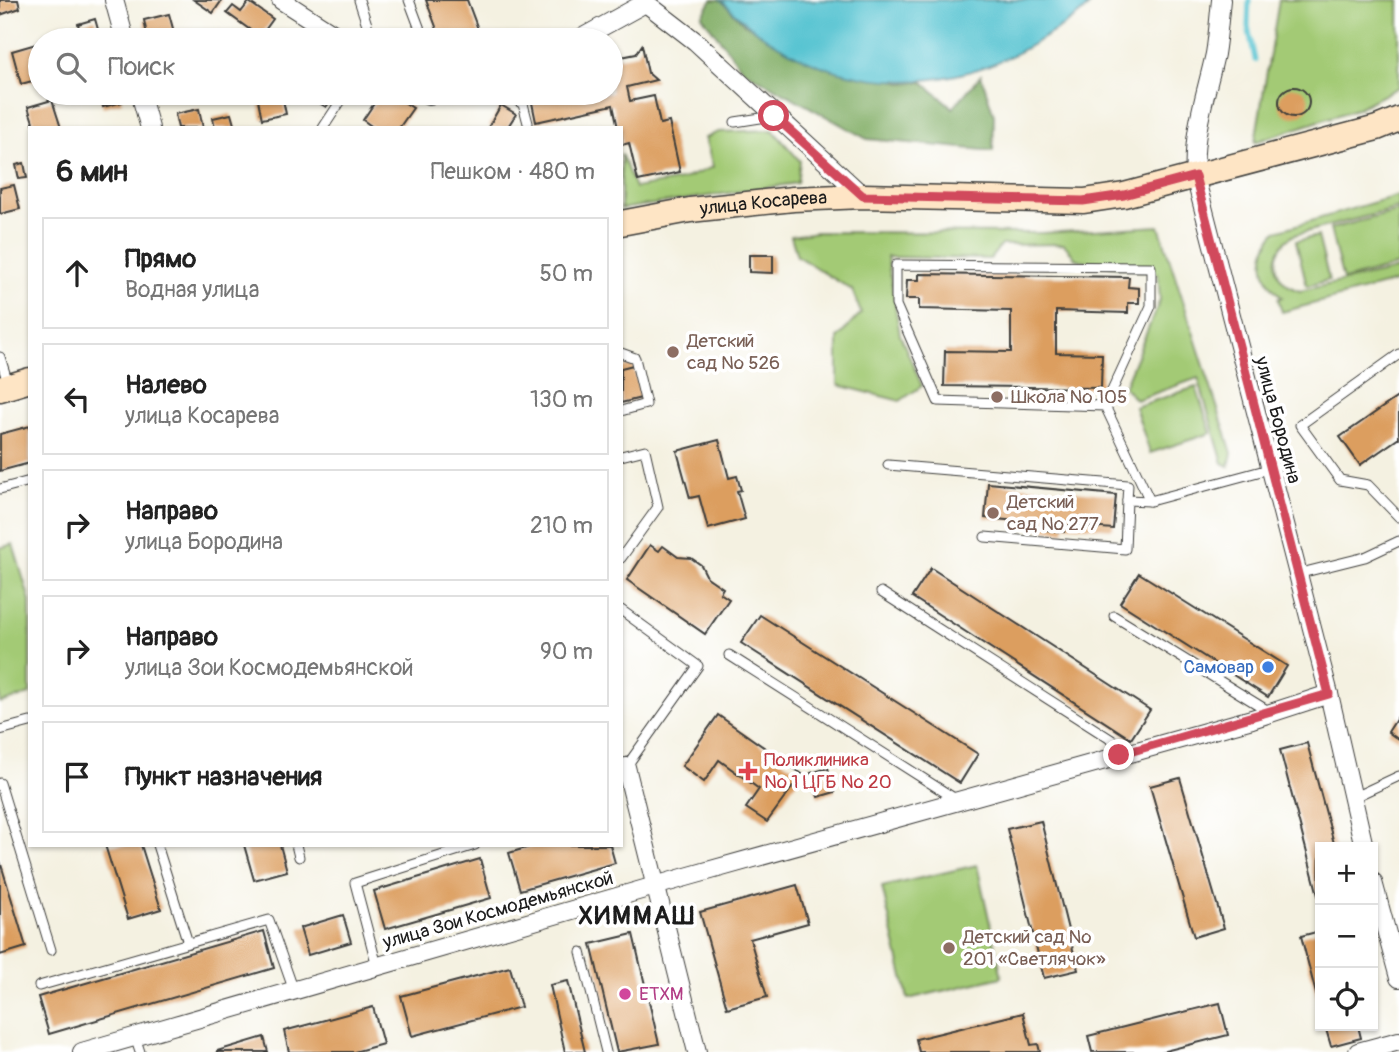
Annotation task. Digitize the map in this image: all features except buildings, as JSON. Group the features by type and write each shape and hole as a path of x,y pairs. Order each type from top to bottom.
{"street":[{"path":"114,0 122,28"},
{"path":"281,0 324,28"},
{"name":"улица Бородина","path":"1221,0 1215,52 1200,113 1194,155 1195,176 1329,694 1363,842"},
{"path":"598,28 644,1 695,41 863,196"},
{"path":"143,105 149,126"},
{"name":"улица Косарева","path":"623,223 704,208 863,196 1083,201 1124,195 1377,128 1399,119"},
{"name":"улица Зои Космодемьянской","path":"82,1052 138,1044 294,990 957,800 1272,713 1329,694"},
{"path":"626,767 658,885 692,1051"},
{"path":"1378,900 1399,978"},
{"path":"1358,1052 1399,1041"}],"lane":[{"path":"409,0 420,28"},
{"path":"362,1 369,28"},
{"path":"324,126 338,105"},
{"path":"523,105 528,123"},
{"path":"735,122 774,116"},
{"path":"896,265 1151,267 1151,306 1105,407 938,401 896,305 896,265"},
{"path":"623,354 635,358 646,404 623,410"},
{"path":"1399,354 1300,425 1340,480 1368,485 1399,517"},
{"path":"0,357 13,385"},
{"path":"1105,407 1150,501"},
{"path":"623,456 645,450 658,507 623,555"},
{"path":"888,465 1128,485 1125,549 985,537"},
{"path":"1127,500 1150,501 1269,469"},
{"path":"0,489 28,482"},
{"path":"1297,574 1365,557 1399,541"},
{"path":"881,592 1131,752"},
{"path":"623,611 698,666 626,767"},
{"path":"1114,617 1272,713"},
{"path":"729,655 957,800"},
{"path":"0,730 28,723"},
{"path":"1352,799 1399,776"},
{"path":"0,783 51,950"},
{"path":"158,847 188,943"},
{"path":"296,847 299,857"},
{"path":"377,967 355,883 469,847"},
{"path":"38,986 269,919 294,990"},
{"path":"581,952 606,1052"}],"green space":[{"path":"712,0 721,0 745,25 901,83 923,82 953,108 981,75 994,115 993,151 867,139 743,70 702,16"},
{"path":"1279,0 1399,0 1399,87 1356,109 1255,142"},
{"path":"773,130 800,161 797,183 623,209 623,159 635,188 681,180 713,167 705,138 718,132"},
{"path":"1399,195 1399,208 1294,235 1280,249 1276,266 1283,281 1300,291 1399,269 1399,281 1282,312 1278,299 1282,297 1269,282 1264,266 1266,248 1276,231"},
{"path":"1399,211 1399,265 1343,280 1330,229"},
{"path":"1159,226 1232,453 1229,466 1223,463 1198,378 1136,400 1124,387 1160,300 1158,274 1076,259 1064,244 1001,245 990,259 887,257 900,335 922,386 900,401 838,385 838,338 861,313 852,290 797,256 791,236 816,232 1043,233"},
{"path":"1318,236 1329,280 1307,286 1296,241"},
{"path":"1196,387 1211,433 1150,453 1135,407"},
{"path":"13,544 28,594 28,695 0,703 0,548"},
{"path":"977,865 1002,977 908,999 882,887"}],"water":[{"path":"721,0 1094,0 1061,28 998,62 956,75 914,80 872,79 831,69 792,53 755,30"}],"waterway":[{"path":"1249,0 1248,26 1255,60"}],"place":[{"name":"Детcкий сад № 526","path":"673,352"},
{"name":"Школа № 105","path":"997,397"},
{"name":"Детcкий сад № 277","path":"993,513"},
{"name":"Самовар","path":"1268,667"},
{"name":"Поликлиника № 1 ЦГБ № 20","path":"748,771"},
{"name":"Детский сад № 201 «Светлячок»","path":"949,948"},
{"name":"ЕТХМ","path":"625,994"}],"district":[{"name":"ХИММАШ","path":"637,916"}],"route":[{"path":"774,116 863,196 1025,202 1083,201 1124,195 1195,176 1219,278 1329,694 1252,719 1119,755"}]}
